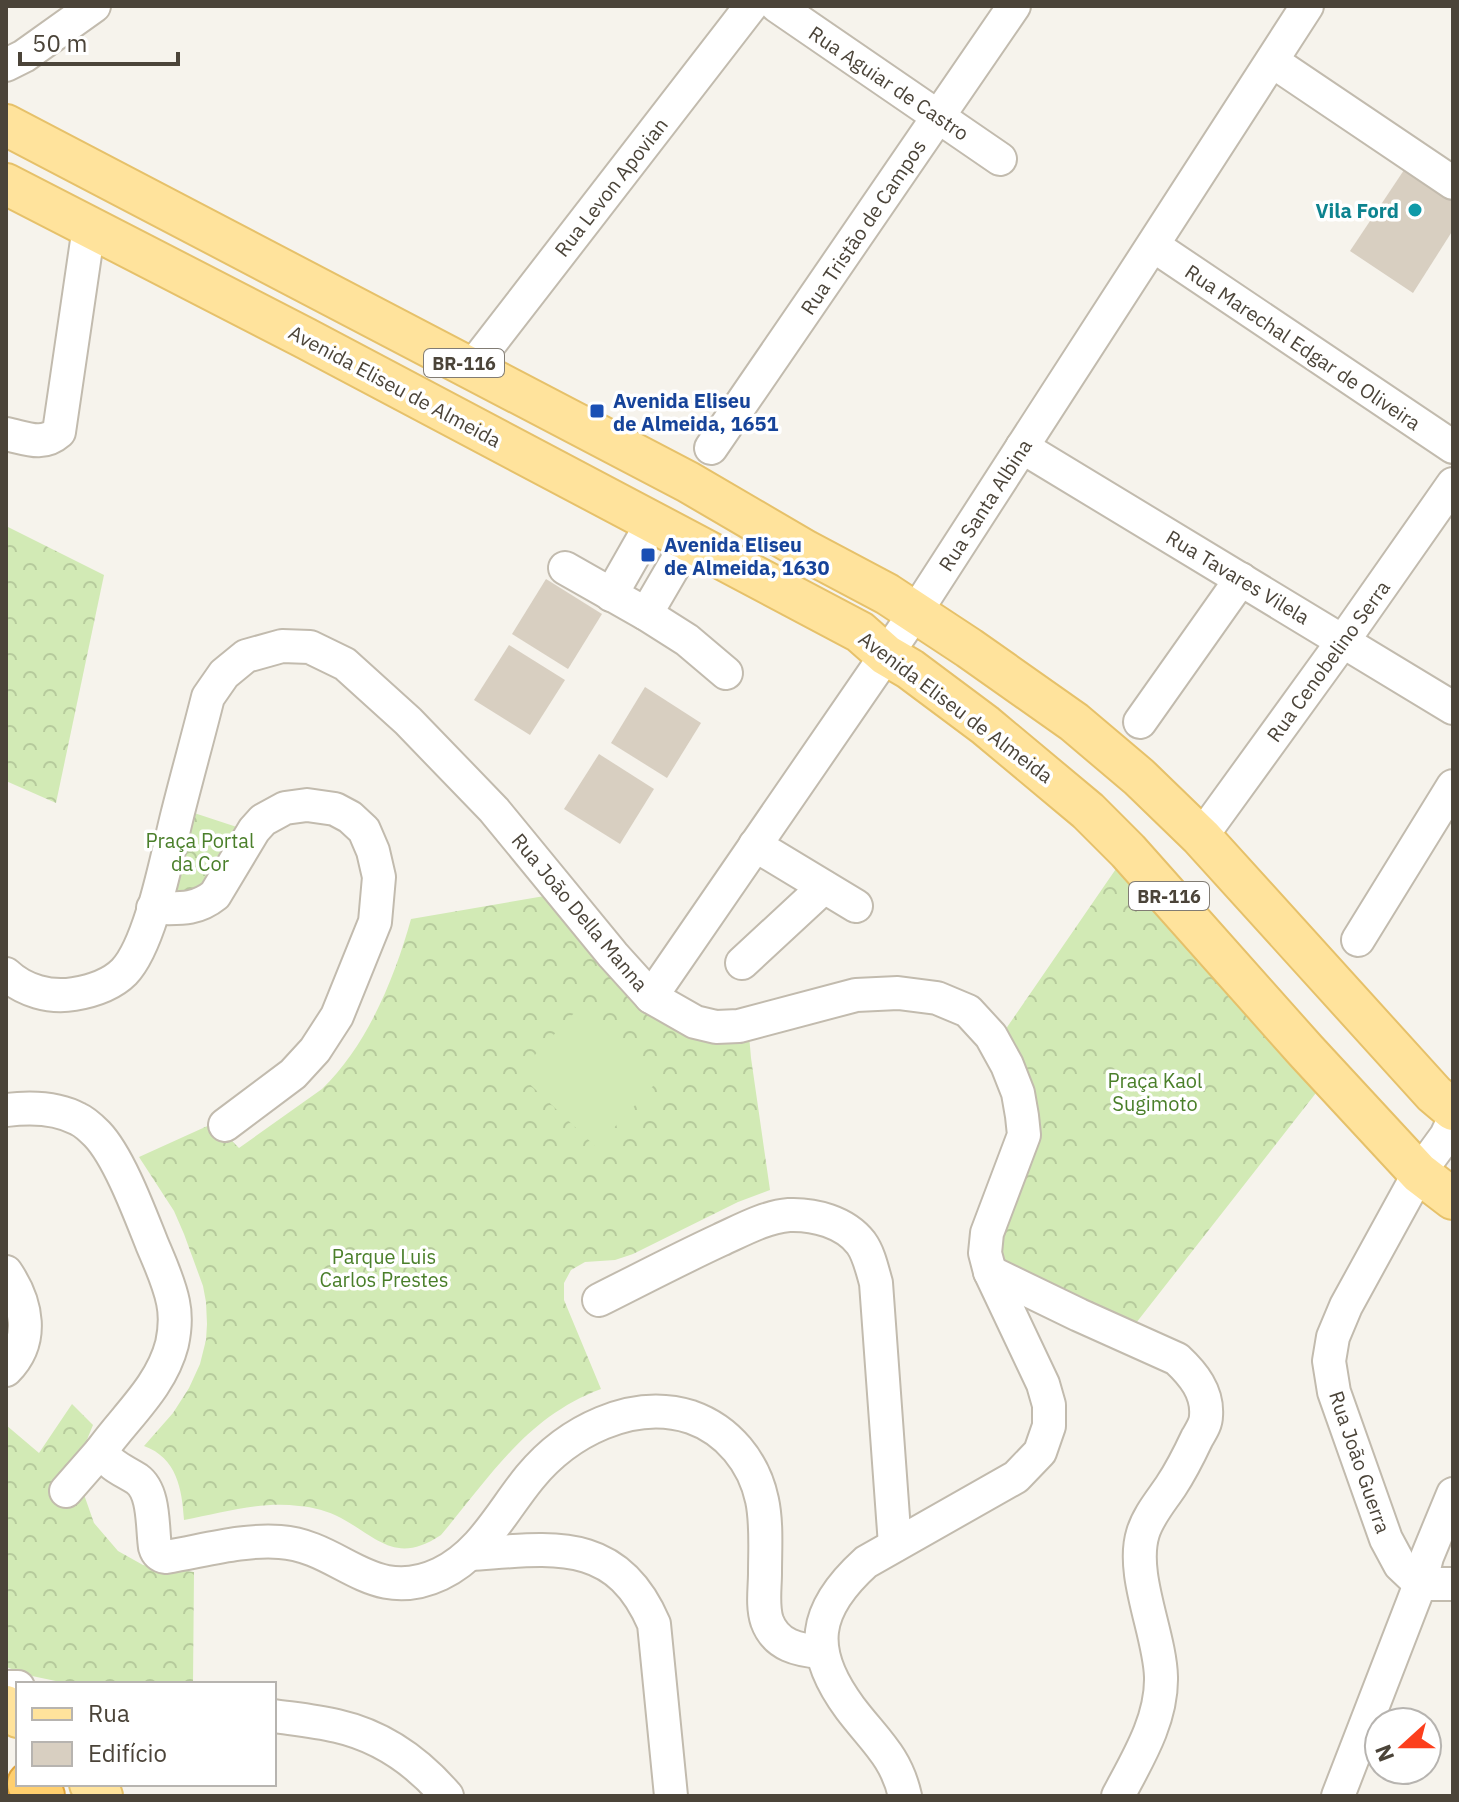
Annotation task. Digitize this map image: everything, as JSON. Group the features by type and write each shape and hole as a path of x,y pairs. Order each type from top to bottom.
{"main road":[{"name":"BR-116","path":"6,125 688,482 887,594 969,648 1074,722 1139,777 1201,837 1434,1094 1453,1110"},
{"name":"Avenida Eliseu de Almeida","path":"6,184 305,338 860,632 886,655 910,669 985,725 1088,811 1128,851 1419,1173 1453,1199"}],"street":[{"path":"7,65 94,6"},
{"name":"Rua Levon Apovian","path":"472,367 751,6"},
{"name":"Rua Aguiar de Castro","path":"777,6 1000,159"},
{"name":"Rua Tristão de Campos","path":"711,448 1014,6"},
{"name":"Rua Santa Albina","path":"651,997 915,613 1307,6"},
{"path":"1272,61 1453,183"},
{"path":"6,434 41,441 59,432 89,227"},
{"name":"Rua Marechal Edgar de Oliveira","path":"1154,246 1453,447"},
{"name":"Rua Tavares Vilela","path":"1022,447 1453,708"},
{"name":"Rua Cenobelino Serra","path":"1201,837 1447,504"},
{"path":"611,595 652,523"},
{"path":"646,614 688,542"},
{"path":"565,568 687,640 726,673"},
{"path":"1140,722 1241,579"},
{"name":"Rua João Della Manna","path":"6,974 13,981 37,992 61,996 89,991 123,973 135,956 153,908 208,697 224,674 246,656 282,646 310,647 345,664 408,721 494,810 651,997 695,1022 716,1027 739,1026 856,995 898,993 937,998 968,1011 991,1036 1018,1093 1024,1135 987,1233 985,1253 990,1272 1043,1384 1049,1405 1049,1426 1040,1452 1016,1477 866,1562 836,1594 825,1616 821,1652"},
{"path":"1358,940 1453,786"},
{"path":"153,908 187,908 206,902 215,895 254,830 263,820 285,808 307,805 335,809 364,830 373,851 379,877 375,922 337,1016 315,1050 293,1074 225,1125"},
{"path":"755,845 856,906"},
{"path":"742,963 824,887"},
{"path":"6,1110 22,1108 61,1112 80,1120 98,1135 136,1206 174,1305 172,1344 165,1364 141,1403 66,1491"},
{"name":"Rua João Guerra","path":"1420,1584 1400,1565 1386,1539 1334,1392 1329,1361 1333,1337 1346,1306 1419,1173 1453,1121"},
{"path":"599,1300 758,1223 787,1215 810,1216 849,1230 862,1244 876,1283 895,1545"},
{"path":"6,1272 20,1297 26,1327 21,1349 6,1370"},
{"path":"990,1272 1177,1359 1201,1388 1206,1406 1206,1421 1143,1534 1140,1554 1142,1577 1160,1656 1161,1681 1157,1709 1145,1744 1118,1796"},
{"path":"101,1451 110,1463 136,1479 147,1490 155,1547 161,1556 255,1542 279,1542 316,1550 377,1581 398,1583 439,1574 460,1562 487,1534 531,1475 561,1446 593,1428 622,1415 647,1412 668,1412 692,1418 732,1440 756,1480 765,1516 767,1621 783,1642 798,1650 821,1652 836,1687 849,1707 895,1763 905,1796"},
{"path":"1338,1796 1453,1494"},
{"path":"470,1554 552,1549 578,1552 607,1564 634,1587 654,1624 671,1796"},
{"path":"1420,1584 1453,1584"},
{"path":"276,1716 337,1726 372,1737 403,1754 447,1796"}],"green space":[{"path":"6,526 104,575 56,803 6,781"},
{"name":"Praça Portal da Cor","path":"179,808 249,831 214,893 155,902"},
{"name":"Praça Kaol Sugimoto","path":"1120,863 1323,1084 1129,1332 995,1270 995,1236 1031,1125 1001,1036"},
{"name":"Parque Luis Carlos Prestes","path":"562,893 643,988 748,1023 770,1190 738,1202 633,1254 615,1260 585,1262 571,1270 564,1283 564,1300 601,1389 551,1415 530,1432 493,1471 441,1535 425,1544 399,1548 377,1540 331,1513 284,1505 241,1508 184,1520 176,1476 164,1458 144,1446 173,1413 200,1364 206,1340 206,1302 203,1286 174,1211 139,1157 214,1123 239,1148 322,1089 366,1032 388,987 411,919"},
{"path":"576,1011 654,1085 596,1147 518,1073"},
{"path":"72,1404 93,1425 75,1469 94,1523 118,1551 143,1565 194,1572 193,1682 60,1682 6,1667 6,1425 39,1453"}],"building":[{"name":"Vila Ford","path":"1410,161 1453,190 1453,230 1413,293 1350,251"},
{"path":"546,579 602,614 568,669 512,634"},
{"path":"509,645 565,680 530,735 474,700"},
{"path":"645,687 701,723 667,778 611,743"},
{"path":"599,754 654,789 620,844 564,809"}],"place":[{"name":"Vila Ford","path":"1415,210"},
{"name":"Avenida Eliseu de Almeida, 1651","path":"597,411"},
{"name":"Avenida Eliseu de Almeida, 1630","path":"648,555"}]}
